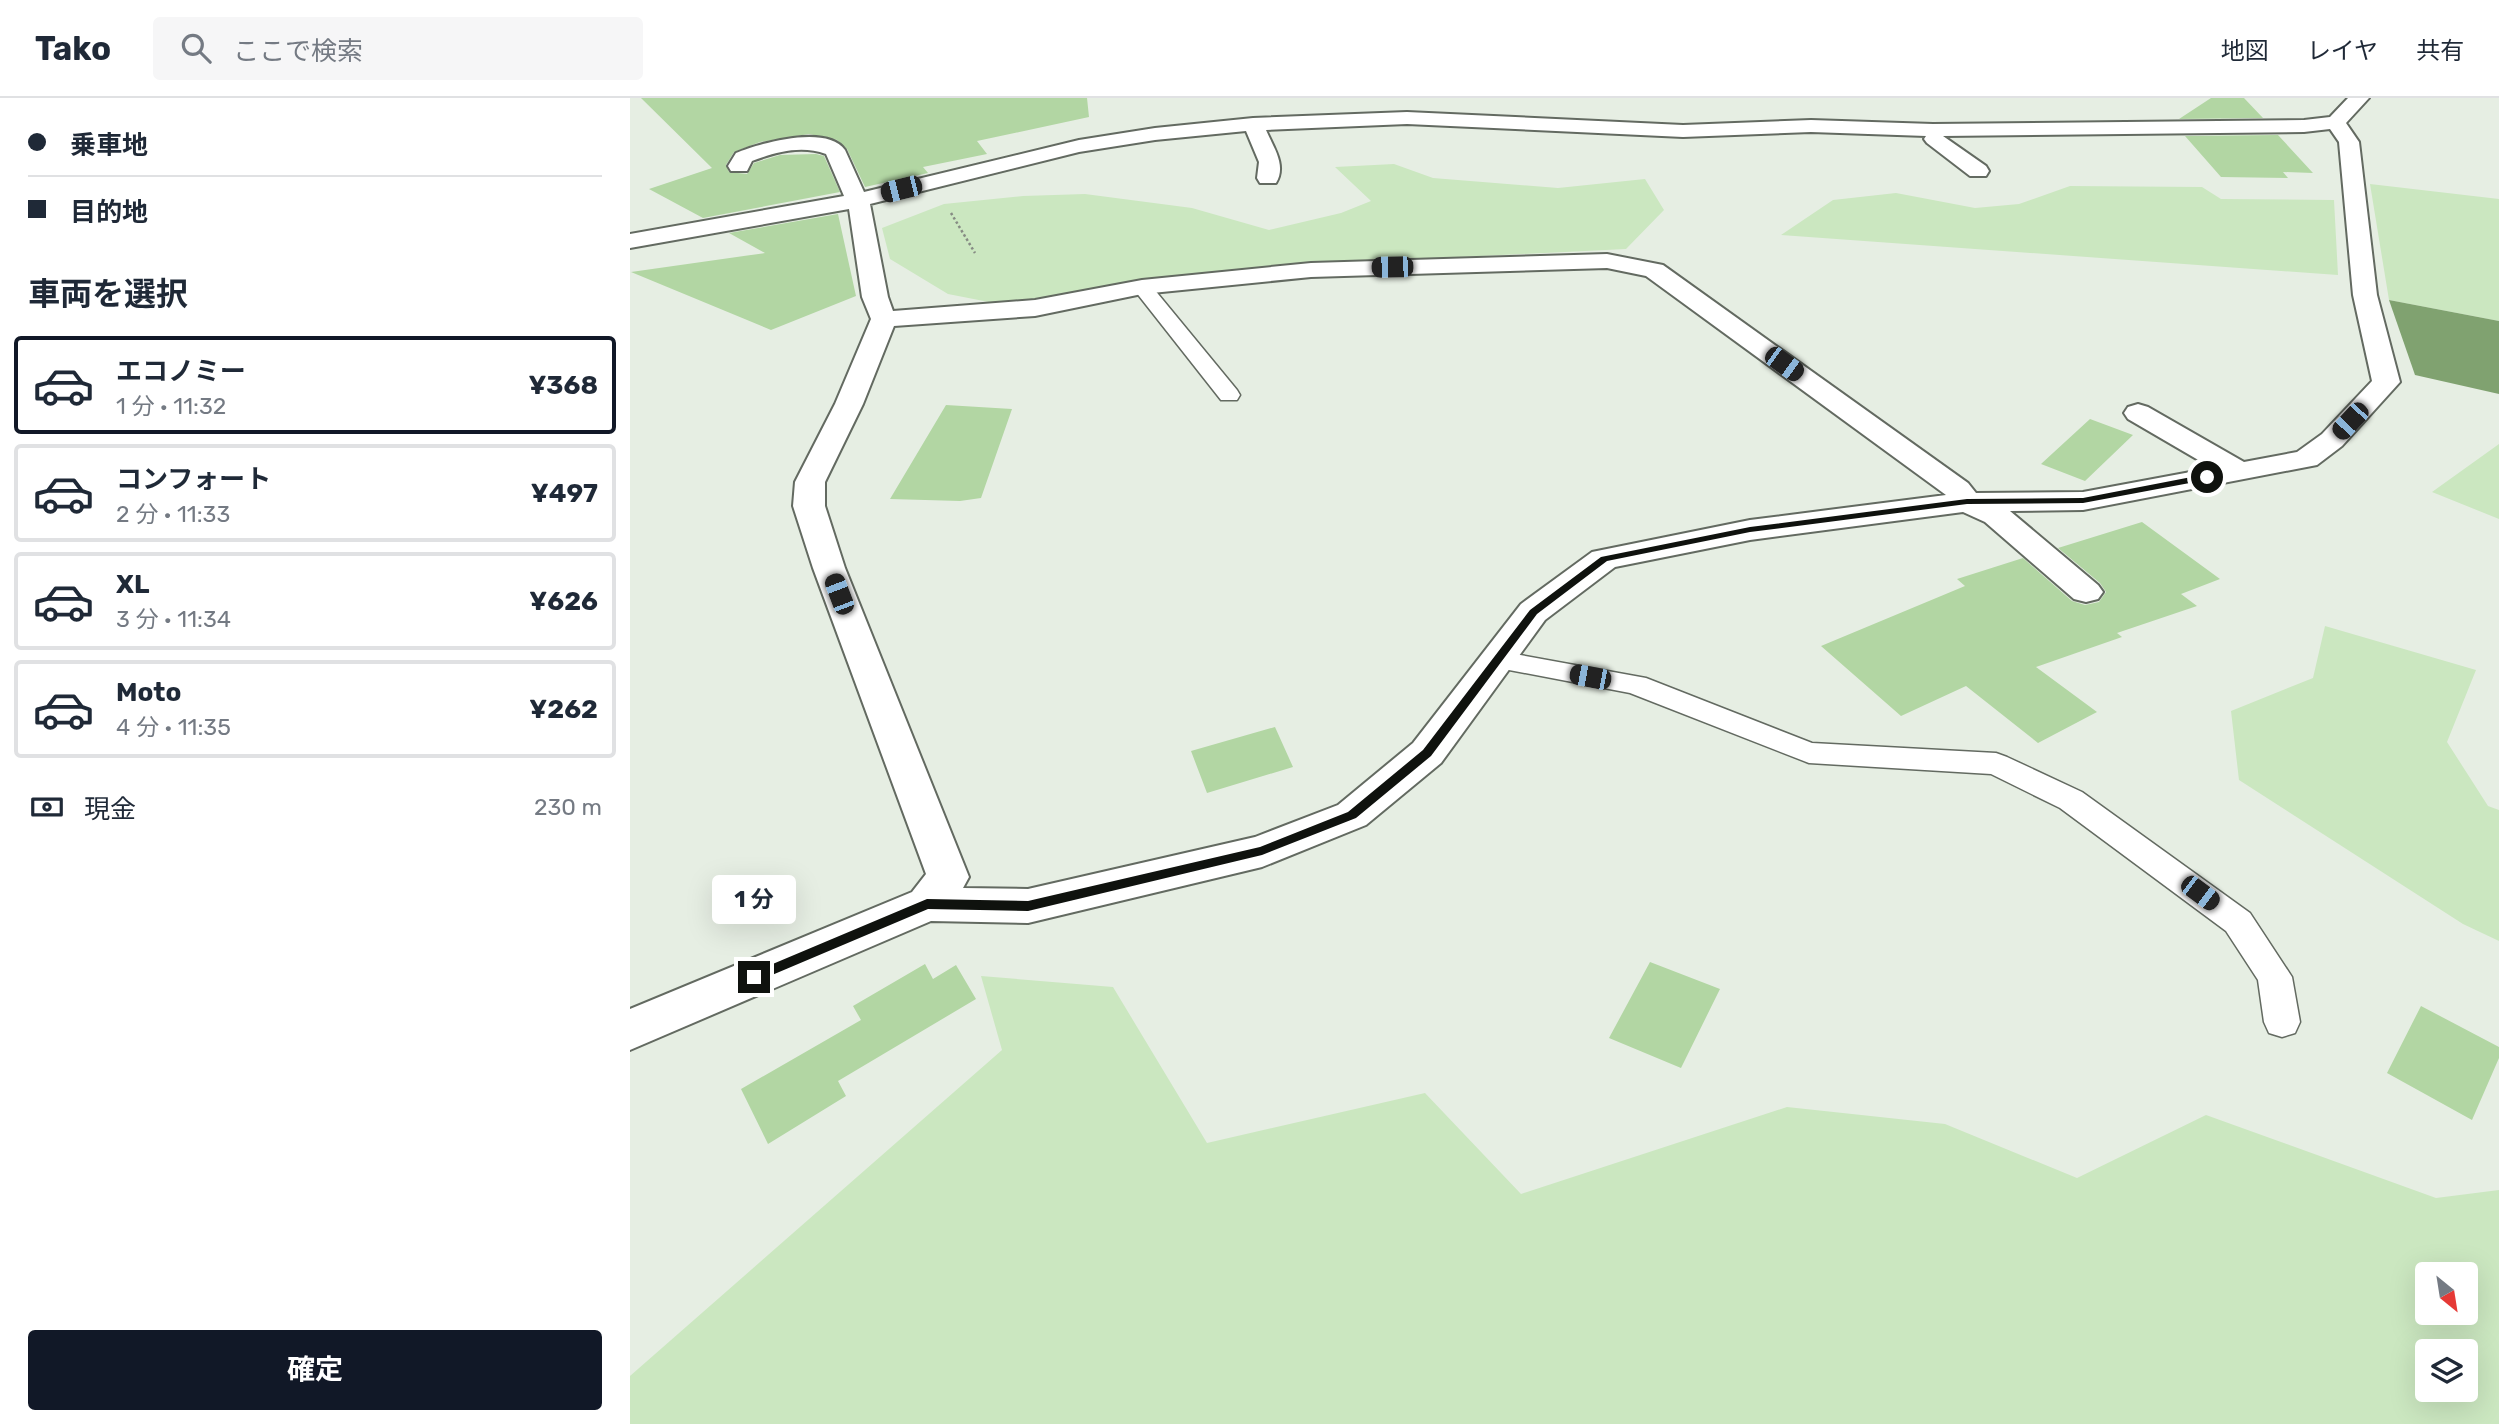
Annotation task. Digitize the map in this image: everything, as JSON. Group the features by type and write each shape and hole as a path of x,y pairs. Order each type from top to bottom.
{"street":[{"path":"630,241 855,201 1079,146 1155,134 1253,124 1344,118 1407,118 1683,131 1811,126 1940,135 2304,126 2348,110 2365,295 2386,382 2332,440 2306,460 2083,501 1967,502 1750,530 1604,559 1534,612 1427,753 1352,815 1262,851 1028,906 927,904 630,1030"},
{"path":"1253,124 1270,162 1268,178"},
{"path":"1910,151 1940,135"},
{"path":"1940,135 1978,171"},
{"path":"739,166 743,158 769,147 793,142 819,143 835,150 851,182 855,201 860,206 875,297 884,319 849,404 810,482 809,506 829,568 948,877 927,904"},
{"path":"884,319 1035,308 1142,287 1311,270 1606,261 1654,270 1957,489 1967,502 1996,515 2086,592"},
{"path":"2138,413 2239,471"}],"lane":[{"path":"1142,287 1229,395"},
{"path":"1498,660 1636,685 1809,753 1996,764 2071,800 2238,922 2275,977 2282,1022"}],"shaded area":[{"path":"1394,164 1433,178 1558,188 1645,179 1664,210 1626,249 1316,264 999,304 948,294 890,259 882,228 944,204 1023,196 1085,194 1192,208 1269,230 1341,213 1371,201 1335,167"},
{"path":"2370,184 2499,199 2499,321 2389,300"},
{"path":"2070,186 2202,187 2221,199 2334,200 2338,275 1781,235 1833,200 1896,193 1975,208 2019,204"},
{"path":"2389,300 2499,321 2499,394 2415,375"},
{"path":"2499,444 2499,519 2432,492"},
{"path":"2325,626 2476,670 2447,742 2488,806 2499,810 2499,941 2463,924 2239,780 2231,711 2313,678"},
{"path":"981,976 1113,987 1207,1143 1425,1093 1521,1194 1787,1107 1945,1124 2077,1178 2206,1115 2436,1198 2499,1190 2499,1424 630,1424 630,1376 1002,1050"}],"building":[{"path":"641,98 1087,98 1089,117 977,141 987,154 923,167 928,173 865,187 847,149 837,140 809,134 760,142 734,152 726,165 729,172 747,174 754,163 780,155 816,154 824,156 840,192 703,218 649,189 712,168"},
{"path":"2211,98 2244,98 2263,118 2179,119"},
{"path":"2278,135 2313,173 2283,172 2288,178 2221,177 2185,136"},
{"path":"838,214 856,296 771,330 631,272 765,253 729,233"},
{"path":"946,405 1012,409 981,498 960,501 890,499"},
{"path":"2090,419 2133,435 2085,481 2041,464"},
{"path":"2142,522 2220,579 2181,594 2197,606 2117,633 2122,637 2036,667 2097,712 2038,743 1966,686 1901,716 1821,646 1965,586 1957,579 2023,558 2072,601 2085,605 2099,602 2106,592 2100,583 2058,548"},
{"path":"1275,727 1293,767 1207,793 1191,751"},
{"path":"1650,962 1720,989 1681,1068 1609,1038"},
{"path":"925,964 933,979 956,965 976,999 838,1081 846,1096 768,1144 741,1089 861,1020 853,1006"},
{"path":"2421,1006 2499,1047 2499,1058 2472,1120 2387,1073"}],"route":[{"path":"754,977 927,904 1028,906 1262,851 1352,815 1427,753 1534,612 1604,559 1750,530 1967,502 2083,501 2207,477"}]}
